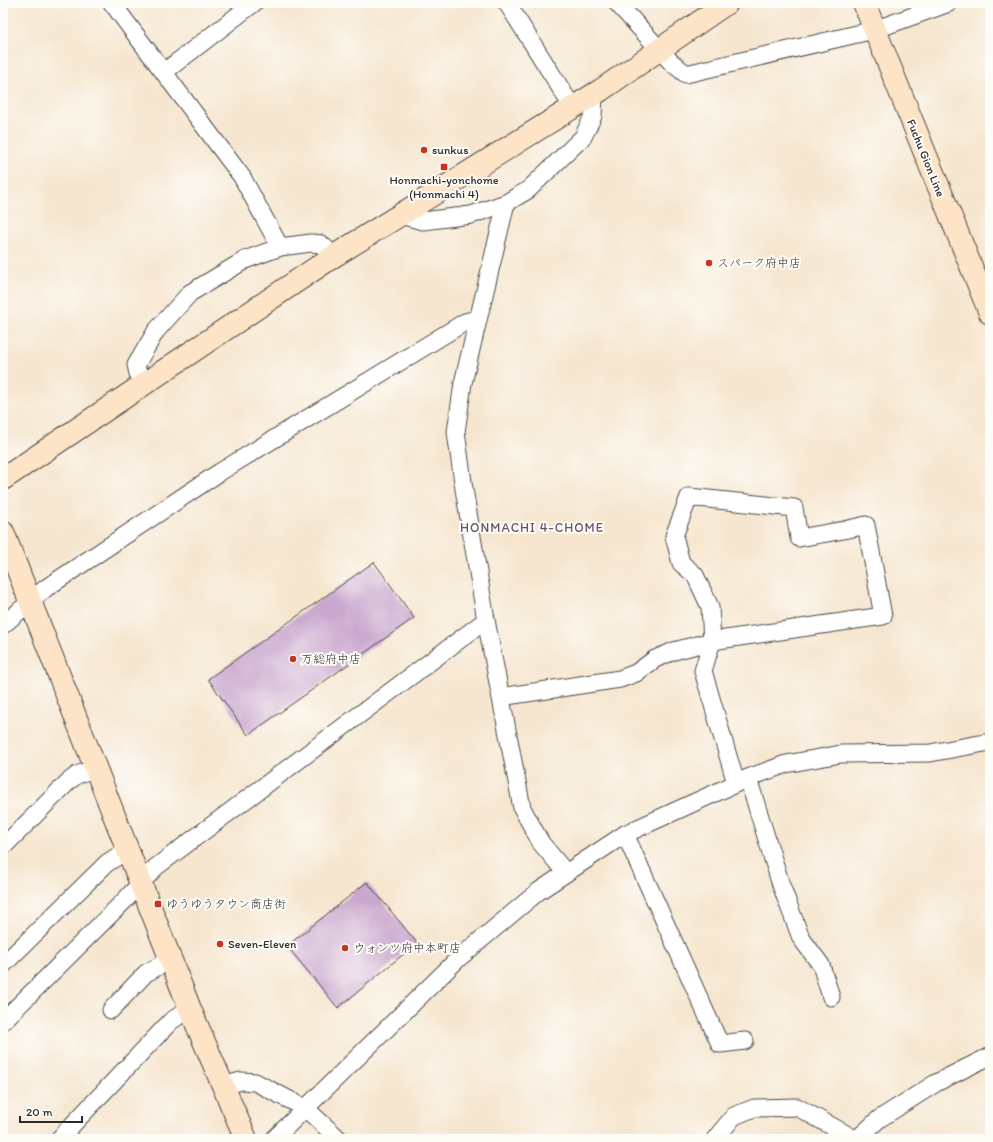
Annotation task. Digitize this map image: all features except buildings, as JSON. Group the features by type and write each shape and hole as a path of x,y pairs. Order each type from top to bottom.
{"street":[{"path":"112,3 242,177 280,247"},
{"path":"164,72 254,3"},
{"path":"507,3 573,108"},
{"path":"617,3 659,50 686,74 874,30 949,3"},
{"path":"3,479 334,256 594,95 727,3"},
{"name":"Fuchu Gion Line","path":"864,3 990,313"},
{"path":"400,215 423,221 471,215 506,203 528,190 583,137 593,116 594,95"},
{"path":"506,203 463,383 456,432 486,620 522,808 541,843 566,873"},
{"path":"141,386 136,365 156,331 190,293 245,260 280,247 311,243 321,244 334,256"},
{"path":"3,624 46,588 220,472 465,322 478,319"},
{"path":"501,697 620,679 636,673 655,660 674,651 712,641 883,616 866,524 844,530 799,538 794,508 689,498 674,536 681,563 695,575 710,607 712,641 703,672 801,938 821,965 831,997"},
{"path":"3,532 170,960 246,1139"},
{"path":"3,1021 120,906 156,867 486,620"},
{"path":"274,1139 459,958 539,891 626,834 742,780 786,764 841,754 930,753 990,742"},
{"path":"3,847 77,775 95,768"},
{"path":"626,834 720,1044 745,1041"},
{"path":"3,965 107,863 127,850"},
{"path":"111,1010 146,973 170,960"},
{"path":"59,1139 171,1021 190,1009"},
{"path":"715,1139 734,1116 754,1108 798,1107 856,1139 879,1119 936,1083 990,1056"},
{"path":"223,1086 242,1081 254,1082 305,1108 339,1139"}],"place":[{"name":"sunkus","path":"424,150"},
{"name":"Honmachi-yonchome (Honmachi 4)","path":"444,167"},
{"name":"スパーク府中店","path":"709,263"},
{"name":"万総府中店","path":"293,659"},
{"name":"ゆうゆうタウン商店街","path":"158,904"},
{"name":"Seven-Eleven","path":"220,944"},
{"name":"ウォンツ府中本町店","path":"345,948"}],"district":[{"name":"HONMACHI 4-CHOME","path":"532,527"}]}
